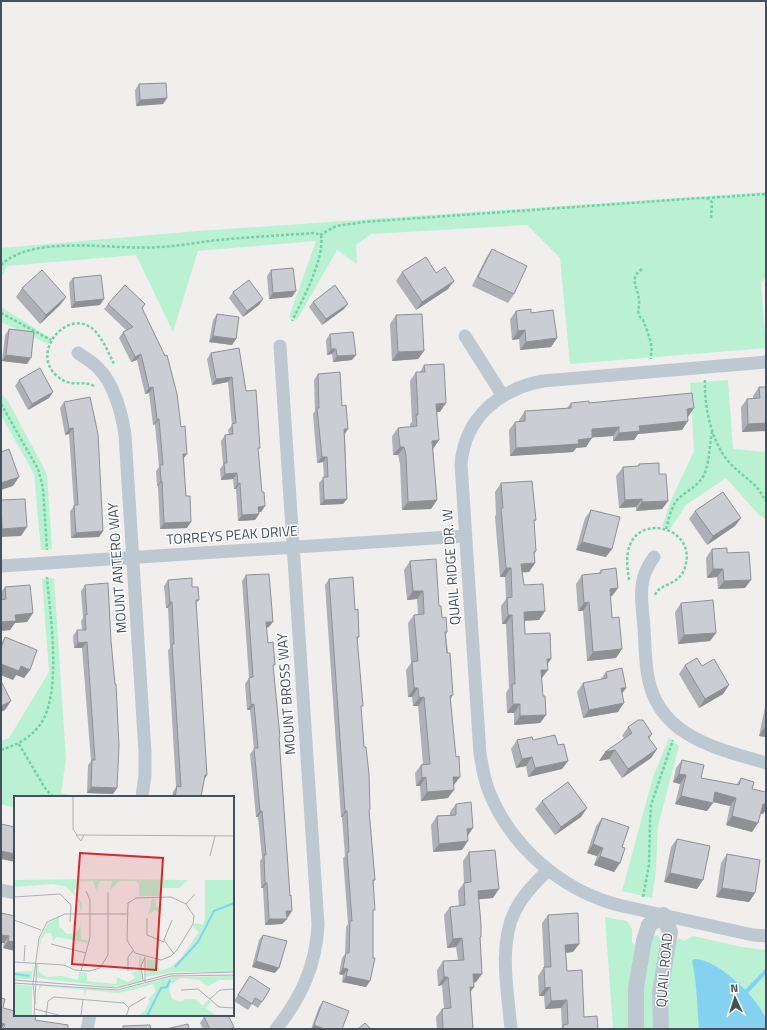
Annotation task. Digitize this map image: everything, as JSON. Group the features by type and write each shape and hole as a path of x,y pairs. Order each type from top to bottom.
{"street":[{"path":"465,336 503,396"},
{"name":"MOUNT BROSS WAY","path":"276,1029 293,1007 305,983 314,953 318,925 280,346"},
{"name":"MOUNT ANTERO WAY","path":"78,353 98,367 107,380 123,424 145,752 145,775 142,796"},
{"name":"QUAIL RIDGE DR. W","path":"766,362 543,381 516,388 488,407 480,416 471,429 464,448 461,464 479,746 483,772 491,796 509,826 523,846 548,870 568,884 603,900 663,915 766,936"},
{"name":"TORREYS PEAK DRIVE","path":"1,566 465,536"},
{"path":"654,558 647,567 642,584 648,678 659,706 672,723 693,738 709,745 766,763"},
{"path":"511,1029 506,965 507,932 512,917 519,904 548,870"},
{"path":"1,890 14,893"},
{"name":"QUAIL ROAD","path":"636,1029 636,988 644,941 649,925 663,915 670,932 660,992 661,1029"},
{"path":"87,1029 90,1016"}],"path":[{"path":"1,265 10,257 26,250 36,248 95,246 143,248 221,240 316,233 320,235 336,226 364,222 766,194"},
{"path":"707,198 712,202 711,219"},
{"path":"292,321 310,285 320,252 322,240 320,235"},
{"path":"642,269 634,278 639,300 638,312 644,322 644,327 651,344 651,359"},
{"path":"1,313 51,340"},
{"path":"96,387 89,384 74,384 66,382 56,375 48,362 48,346 57,332 64,327 74,325 88,326 101,338 116,370"},
{"path":"705,380 705,404 712,432 720,448 727,460 759,490 766,501"},
{"path":"1,404 38,469 43,488 47,551"},
{"path":"666,529 673,506 679,498 696,486 704,474 708,464 712,432"},
{"path":"629,582 628,552 634,539 643,531 651,528 658,527 674,533 684,545 687,560 684,571 679,577 674,582 656,591 656,603"},
{"path":"116,543 118,539 117,532"},
{"path":"1,750 19,744 40,726 52,695 54,660 47,577"},
{"path":"668,736 678,743"},
{"path":"643,898 649,865 651,805 673,740"},
{"path":"19,744 45,788 52,796"}],"green space":[{"path":"766,192 766,277 761,283 766,348 570,364 560,258 527,225 371,234 356,245 357,264 337,250 297,320 289,317 316,241 198,251 173,332 136,255 7,266 1,278 1,248 198,231"},
{"path":"1,307 52,339 48,344 1,322"},
{"path":"728,380 733,449 766,452 766,519 759,515 726,478 686,505 670,529 662,526 672,498 694,451 690,383"},
{"path":"1,393 8,401 47,474 52,549 41,550 34,474 1,415"},
{"path":"54,578 66,759 61,793 73,796 14,796 14,808 1,804 1,741 9,738 49,672 42,579"},
{"path":"669,738 679,746 658,826 656,870 652,898 622,891 653,777"},
{"path":"605,917 627,921 632,929 632,942 635,945 632,966 630,1029 613,1029"},
{"path":"658,935 661,939 654,1029 644,1029 644,988 653,937"},
{"path":"693,936 742,947 766,950 766,1029 668,1029 667,997 675,942 679,938 684,941"}],"water":[{"path":"694,959 703,960 713,965 724,971 735,980 761,1009 766,1020 766,1029 699,1029 696,986 692,961"}],"building":[{"path":"166,83 167,98 140,100 139,84"},
{"path":"492,249 527,266 514,294 478,277"},
{"path":"426,257 436,273 445,267 454,281 422,302 402,272"},
{"path":"293,268 296,291 273,293 271,270"},
{"path":"42,270 66,297 46,315 22,288"},
{"path":"101,275 104,299 75,302 73,278"},
{"path":"249,280 263,299 247,311 233,292"},
{"path":"125,285 145,304 142,308 165,356 167,355 177,394 181,427 185,426 187,454 183,454 186,496 190,496 191,522 164,523 160,465 163,465 159,419 157,419 153,387 149,388 141,354 135,357 123,332 133,327 108,304"},
{"path":"335,285 348,304 326,319 313,302"},
{"path":"531,309 531,313 553,310 557,338 526,342 525,330 518,331 516,311"},
{"path":"217,314 239,317 236,339 213,336"},
{"path":"422,314 424,351 398,352 396,315"},
{"path":"9,329 34,332 31,358 6,355"},
{"path":"353,332 356,355 337,356 336,349 331,349 330,334"},
{"path":"239,348 246,391 256,390 260,448 258,448 262,492 264,492 265,506 258,507 259,514 242,515 240,483 238,484 237,473 225,474 224,463 227,463 225,435 233,434 232,424 236,423 232,377 216,379 211,353"},
{"path":"444,364 446,403 436,404 439,440 432,441 437,500 408,502 406,455 404,447 400,447 398,428 417,426 416,415 418,415 416,372 425,372 424,365"},
{"path":"40,368 53,392 32,404 19,380"},
{"path":"340,372 342,406 346,405 348,429 344,429 347,499 324,500 323,477 328,477 327,457 322,457 317,408 319,408 318,374"},
{"path":"759,387 766,387 766,423 748,424 747,399 760,398"},
{"path":"692,393 694,408 687,409 688,421 639,426 640,431 619,433 619,427 592,429 592,438 578,440 579,444 516,448 515,422 525,421 525,411 571,408 571,403 589,401 589,403"},
{"path":"90,397 98,434 103,531 76,533 74,505 78,505 73,428 69,429 64,402"},
{"path":"9,449 19,477 1,483 1,452"},
{"path":"659,463 659,474 666,474 668,501 642,502 642,499 625,500 623,467 639,466 639,464"},
{"path":"532,481 536,520 534,520 536,551 534,552 535,563 521,564 524,585 543,584 545,611 524,612 525,634 550,633 551,659 547,659 548,670 541,670 546,715 520,716 520,704 513,704 512,684 515,684 512,615 508,615 507,598 512,597 511,568 506,568 501,508 503,508 501,483"},
{"path":"723,492 741,518 713,536 695,511"},
{"path":"25,499 27,527 2,529 1,500"},
{"path":"591,510 620,517 612,549 582,542"},
{"path":"727,548 727,553 749,552 751,580 724,581 723,569 713,569 712,549"},
{"path":"436,559 439,606 441,606 442,618 446,617 447,632 445,632 447,653 450,653 453,695 450,696 456,757 459,756 460,777 453,777 454,790 427,792 426,777 422,778 421,765 430,764 424,697 419,698 418,688 414,688 412,662 418,661 414,615 424,614 423,591 413,591 410,561"},
{"path":"616,568 618,588 610,589 612,618 619,617 622,649 593,652 589,602 584,603 582,575 601,573 601,570"},
{"path":"269,574 273,622 266,622 268,643 273,642 275,665 273,665 280,737 292,911 286,911 287,919 269,919 267,883 265,883 264,855 266,855 254,748 258,748 254,704 251,705 249,678 253,677 246,575"},
{"path":"353,577 355,610 358,609 359,637 357,637 363,706 361,706 364,747 366,747 369,774 369,810 375,880 373,880 375,910 373,910 373,958 375,958 370,981 346,976 348,969 343,968 346,953 349,953 350,921 352,921 347,853 349,852 347,811 345,811 329,579"},
{"path":"192,578 192,587 198,587 199,600 196,600 207,775 205,775 201,796 175,796 177,786 181,787 172,644 174,644 172,602 170,602 168,580"},
{"path":"108,583 119,746 117,788 91,787 92,760 95,760 87,642 78,643 77,630 86,630 85,615 87,615 85,585"},
{"path":"30,585 33,613 15,615 16,621 1,622 1,600 6,599 5,587"},
{"path":"713,600 716,633 684,635 681,603"},
{"path":"5,637 37,650 30,670 21,666 19,671 1,664 1,648"},
{"path":"697,658 702,666 714,659 729,685 705,699 685,665"},
{"path":"622,668 626,688 621,688 624,703 589,710 583,683 607,678 606,672"},
{"path":"1,681 11,701 1,706"},
{"path":"638,720 643,720 652,734 648,737 657,749 628,769 615,750 605,752 632,733 628,727"},
{"path":"555,735 558,745 564,744 568,761 535,768 532,757 522,759 517,740 532,737 533,740"},
{"path":"682,760 704,765 701,778 739,785 741,778 754,782 752,789 766,792 766,804 763,804 758,823 732,816 736,798 715,792 713,803 681,796 686,775 679,774"},
{"path":"568,782 587,808 561,827 542,801"},
{"path":"471,802 473,828 467,829 468,841 439,844 437,816 456,815 456,804"},
{"path":"602,818 629,827 622,847 625,848 620,863 600,856 603,848 593,844"},
{"path":"1,824 14,827 14,854 1,851"},
{"path":"677,839 710,846 703,880 670,873"},
{"path":"495,850 499,889 478,891 481,924 480,937 482,974 473,974 474,987 470,987 473,1029 443,1029 442,1009 451,1008 448,977 444,977 443,961 464,960 462,938 453,939 450,907 465,905 464,883 471,882 469,852"},
{"path":"727,854 760,860 755,893 722,888"},
{"path":"1,913 14,916 14,942 8,941 9,936 1,935"},
{"path":"578,913 579,944 565,945 567,971 582,970 584,1017 597,1016 598,1029 564,1029 563,1025 568,1024 567,1000 551,1001 550,987 545,988 544,967 551,967 548,915"},
{"path":"263,935 287,941 279,968 256,961"},
{"path":"250,976 270,989 262,1002 255,998 252,1004 238,995"},
{"path":"1,998 5,999 3,1008 14,1011 14,1016 36,1016 35,1020 68,1025 68,1029 3,1029 5,1024 1,1023"},
{"path":"323,1001 349,1011 342,1029 324,1029 314,1025"},
{"path":"228,1016 234,1027 230,1029 210,1029 204,1017"},
{"path":"365,1023 371,1029 358,1029"},
{"path":"188,1024 189,1029 166,1029"},
{"path":"150,1025 151,1029 123,1029 123,1026"}],"waterway":[{"path":"744,994 766,971"}]}
